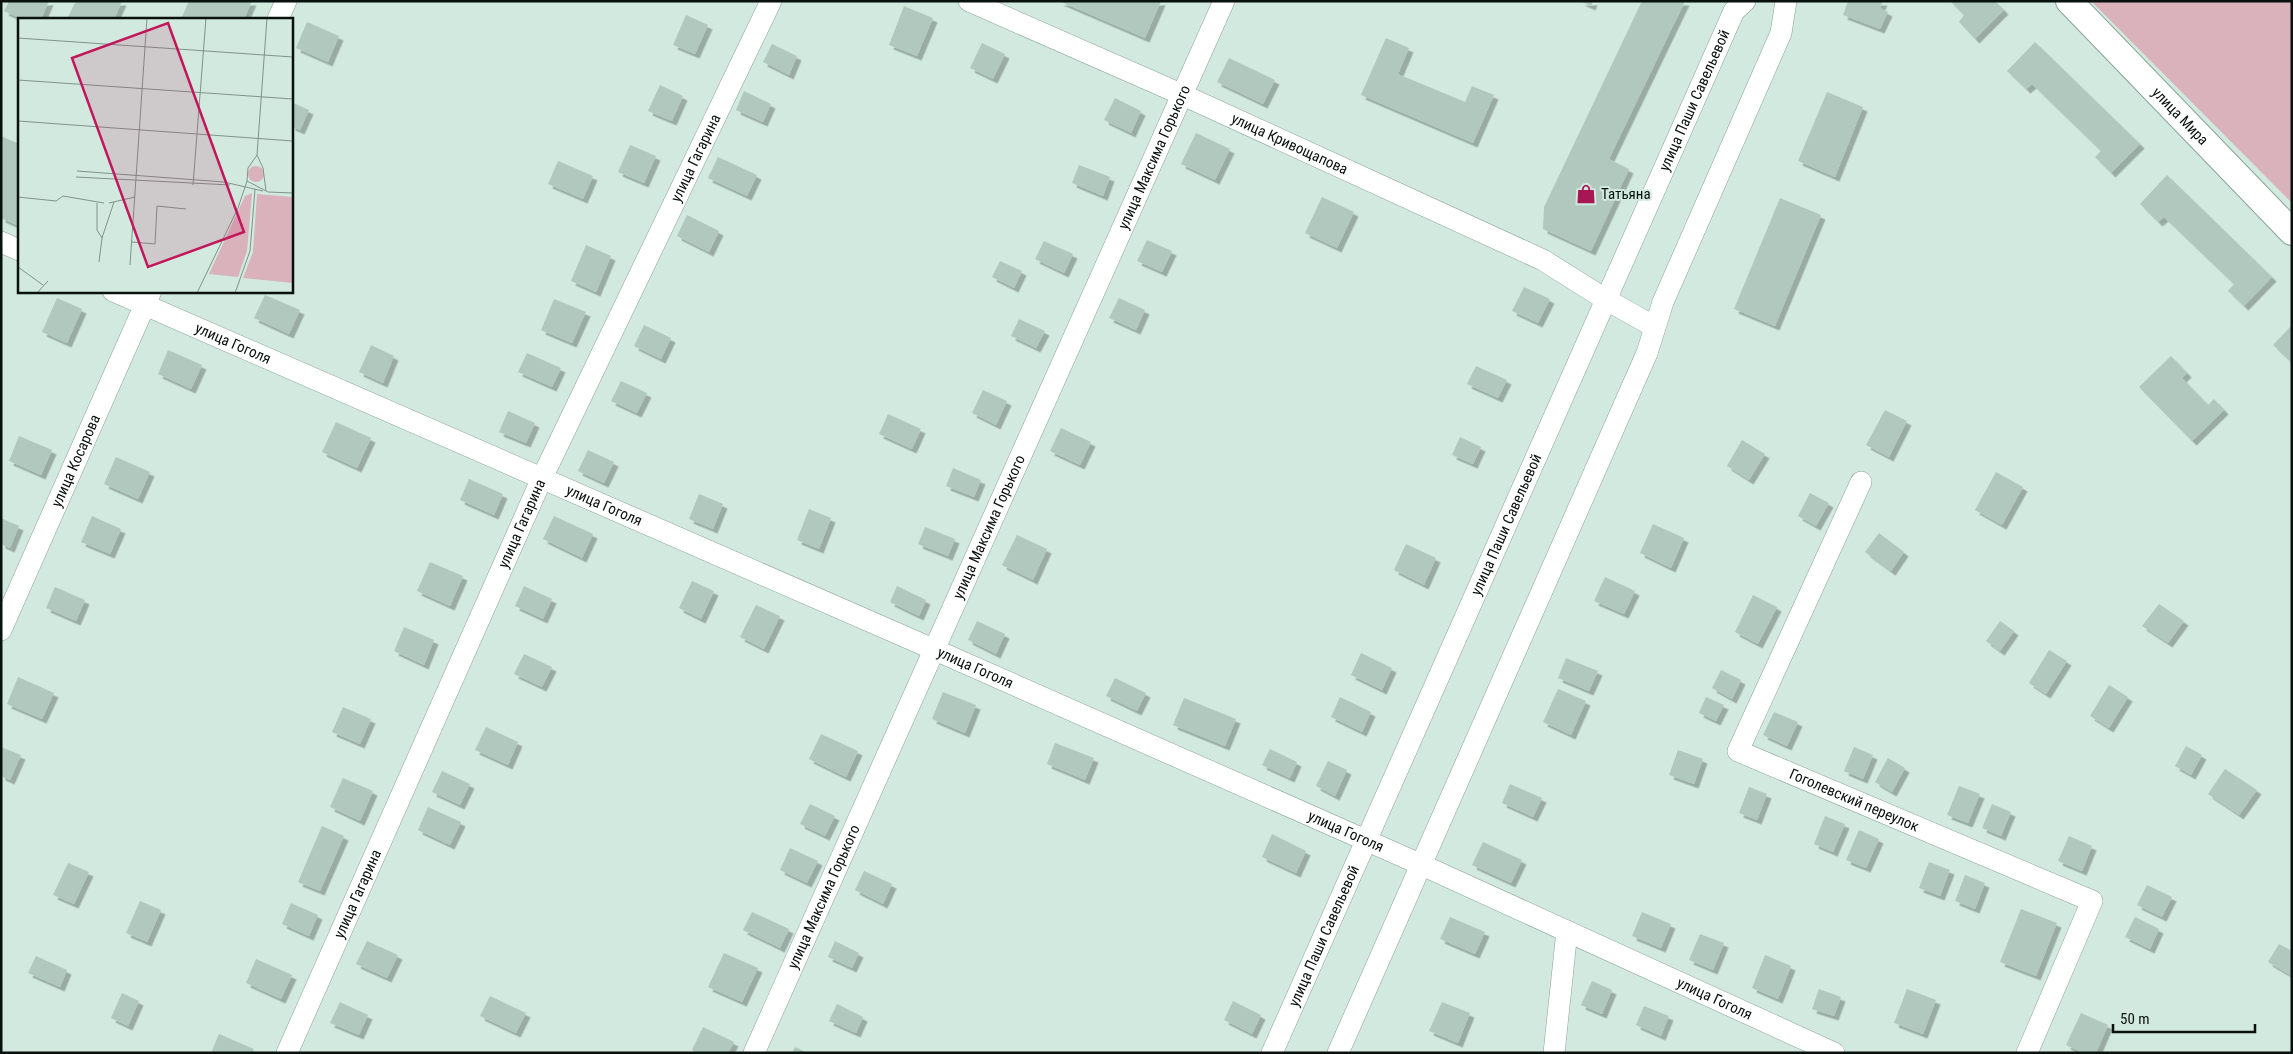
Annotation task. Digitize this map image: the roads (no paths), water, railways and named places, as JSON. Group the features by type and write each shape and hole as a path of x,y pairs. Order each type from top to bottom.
{"street":[{"path":"278,18 286,1"},
{"name":"улица Гагарина","path":"287,1053 542,478 771,1"},
{"name":"улица Кривощапова","path":"969,1 1182,95 1543,260 1605,299 1655,327"},
{"name":"улица Максима Горького","path":"754,1053 1224,1"},
{"name":"улица Паши Савельевой","path":"1272,1053 1734,11 1746,1"},
{"path":"1338,1053 1647,353 1663,302 1781,33 1786,1"},
{"name":"улица Мира","path":"2069,1 2292,232"},
{"path":"1,242 18,250"},
{"name":"улица Гоголя","path":"119,292 148,298 542,478 1422,865 1834,1053"},
{"name":"улица Косарова","path":"1,630 148,298"},
{"name":"Гоголевский переулок","path":"1861,482 1738,750 2092,901 2027,1053"},
{"path":"1554,1053 1566,931"}],"place":[{"name":"Татьяна","path":"1586,194"}]}
